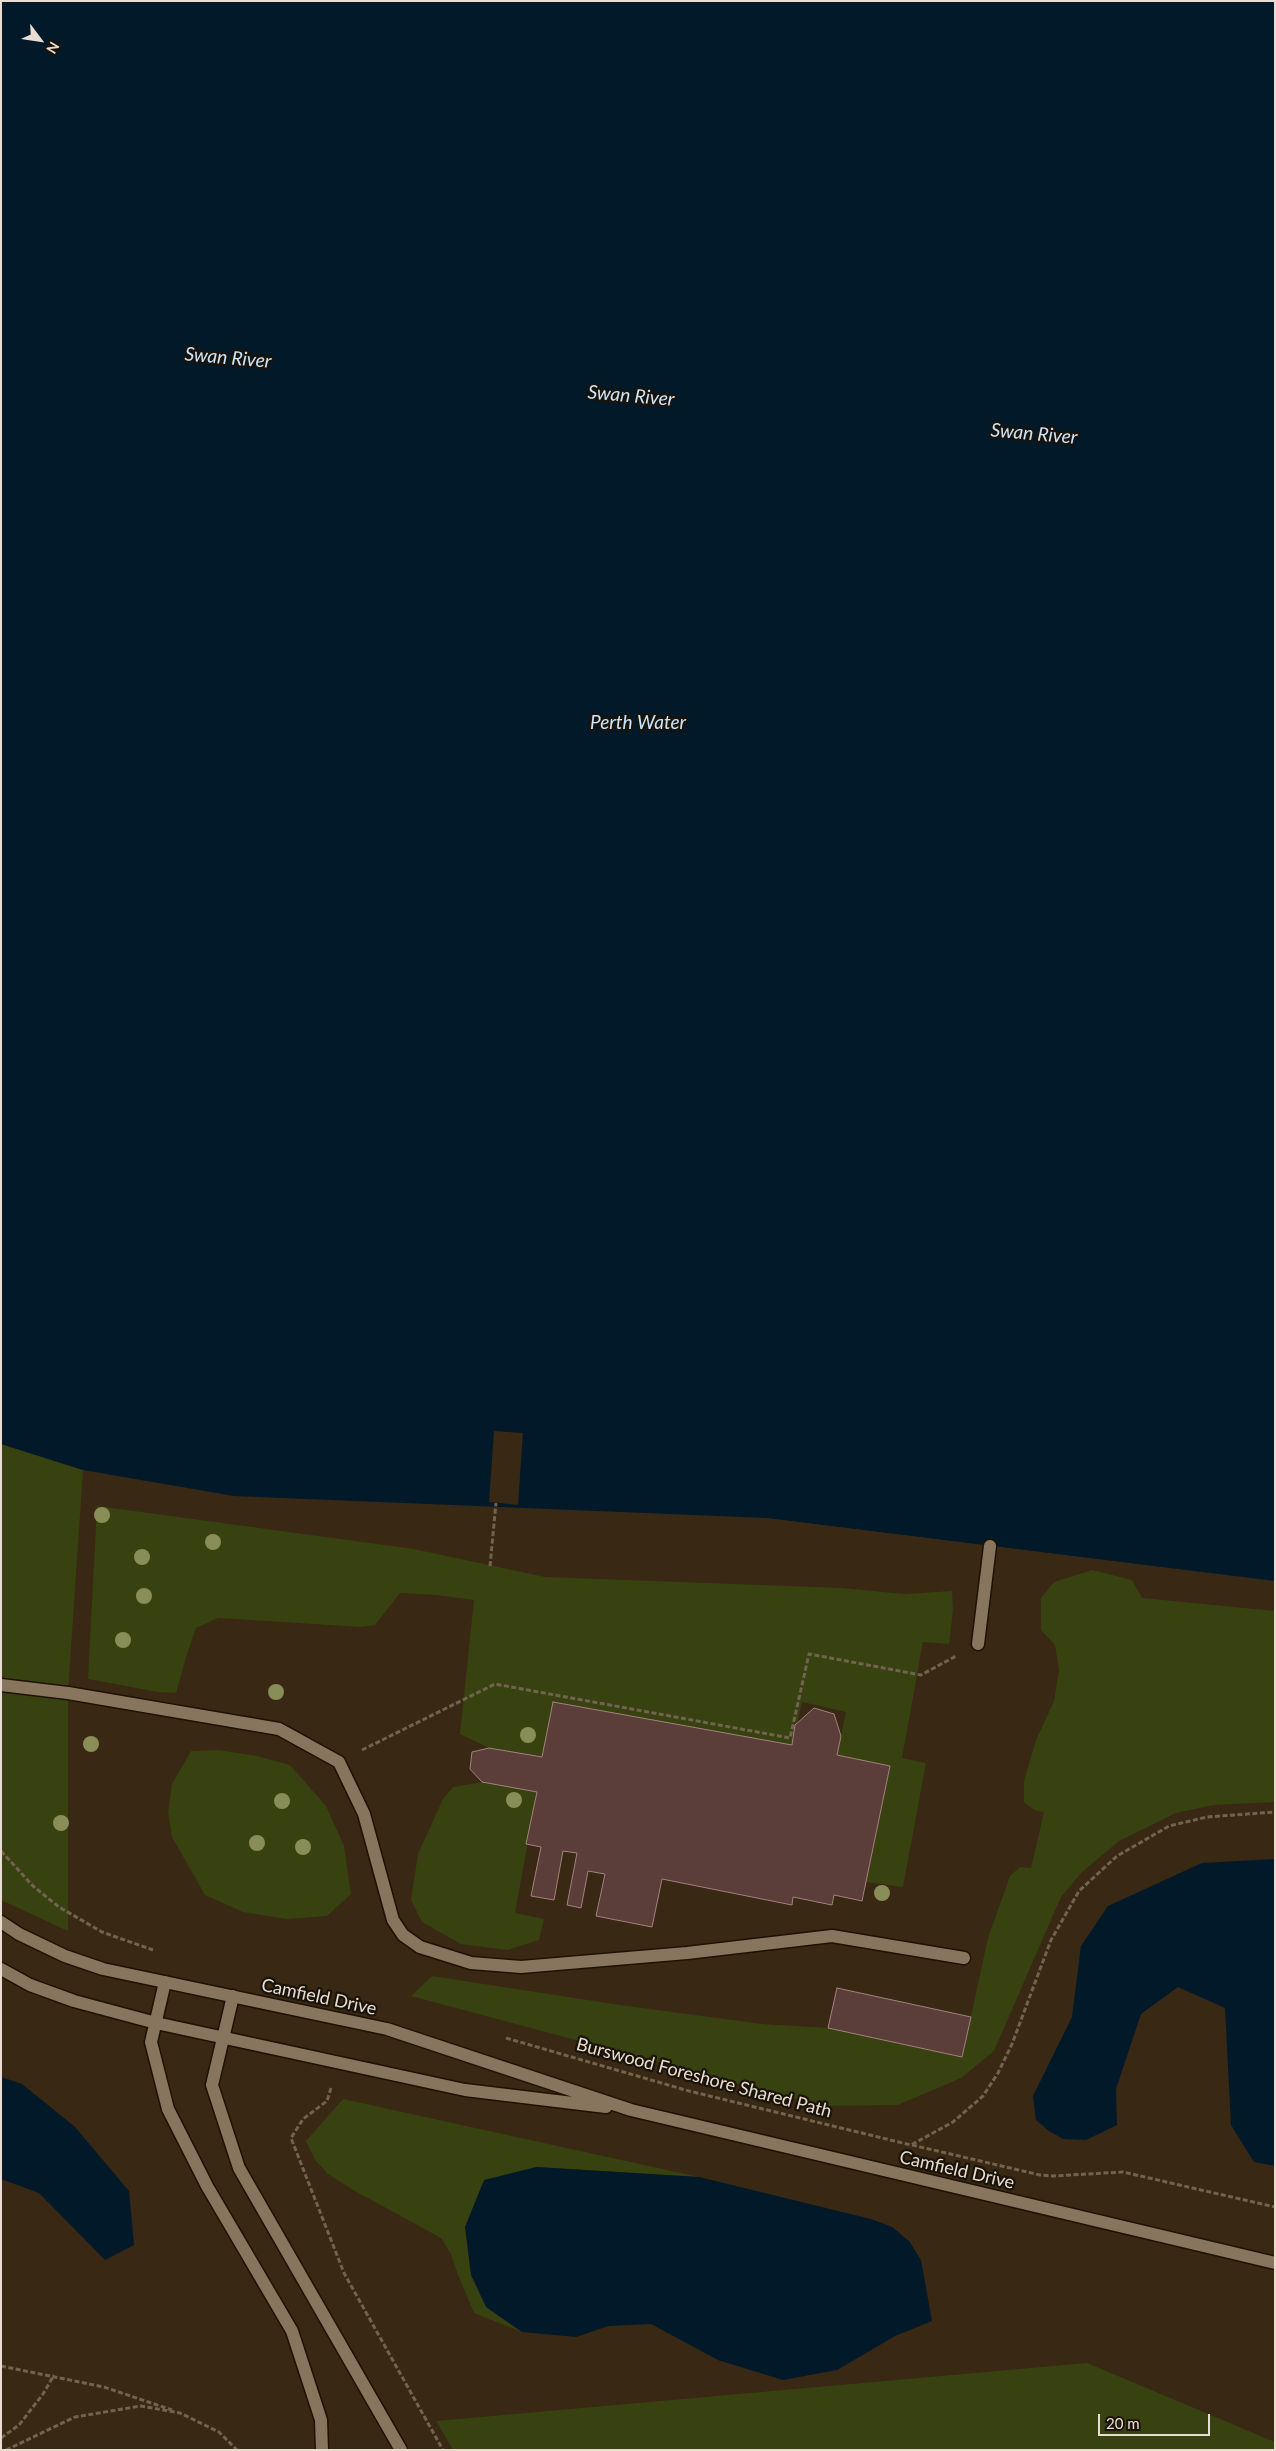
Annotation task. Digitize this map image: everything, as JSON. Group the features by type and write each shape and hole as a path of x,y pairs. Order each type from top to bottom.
{"street":[{"path":"978,1644 990,1546"},
{"path":"1,1685 68,1693 279,1729 339,1762 364,1814 393,1920 403,1935 420,1947 471,1963 521,1967 687,1953 832,1936 964,1958"},
{"name":"Camfield Drive","path":"1,1922 19,1934 65,1956 103,1969 387,2030 631,2110 1275,2263"},
{"name":"Camfield Drive","path":"1,1969 30,1985 74,2001 156,2023 465,2090 631,2110"},
{"path":"165,1982 152,2042 168,2109 207,2186 292,2331 321,2420 322,2450"},
{"path":"233,1996 212,2085 239,2168 400,2450"}],"path":[{"path":"490,1566 496,1503"},
{"path":"361,1751 495,1684 790,1738 809,1654 920,1675 978,1644"},
{"path":"911,2145 953,2122 983,2096 998,2073 1012,2044 1051,1940 1079,1891 1117,1856 1169,1826 1207,1817 1275,1812"},
{"path":"1,1851 33,1886 58,1907 110,1936 158,1952"},
{"name":"Burswood Foreshore Shared Path","path":"499,2036 689,2091 1040,2175 1053,2176 1103,2171 1124,2172 1275,2207"},
{"path":"332,2084 327,2101 303,2119 291,2138 344,2273 443,2450"},
{"path":"1,2366 104,2386 180,2413 218,2432 237,2450"},
{"path":"1,2438 19,2425 43,2394 54,2375"},
{"path":"6,2450 75,2417 141,2406 180,2413"}],"green space":[{"path":"1,1444 83,1470 68,1693 68,1931 1,1900"},
{"path":"97,1506 414,1549 545,1577 842,1588 904,1594 952,1591 953,1610 949,1644 923,1642 902,1758 926,1763 903,1887 866,1882 890,1766 837,1755 846,1712 802,1702 792,1745 553,1702 542,1757 489,1748 460,1734 474,1600 400,1593 375,1625 361,1627 218,1618 196,1628 176,1693 158,1692 88,1679"},
{"path":"1092,1570 1132,1580 1142,1598 1275,1611 1275,1802 1213,1805 1176,1813 1119,1841 1082,1872 1061,1897 994,2051 961,2078 898,2105 823,2106 411,1996 432,1976 620,2005 762,2024 828,2028 962,2057 988,1938 1010,1876 1020,1867 1031,1868 1044,1812 1034,1810 1024,1802 1024,1781 1036,1740 1054,1701 1059,1670 1055,1645 1041,1630 1041,1598 1054,1582"},
{"path":"218,1750 257,1756 290,1765 326,1806 344,1846 351,1894 327,1916 287,1919 243,1912 205,1895 172,1837 168,1813 172,1784 191,1751"},
{"path":"482,1782 537,1792 515,1913 544,1919 539,1940 508,1950 461,1944 422,1922 411,1900 418,1854 443,1799 453,1787"},
{"path":"343,2099 699,2177 536,2167 486,2307 522,2332 474,2313 451,2254 441,2238 353,2190 328,2174 315,2160 306,2141"},
{"path":"1087,2363 1275,2442 1275,2450 453,2450 436,2421"}],"water":[{"name":"Perth Water","path":"1,1 1275,1 1275,1581 767,1518 234,1496 83,1470 1,1444"},
{"path":"1275,1859 1275,2166 1254,2162 1231,2125 1225,2008 1178,1987 1141,2014 1116,2089 1117,2125 1086,2140 1063,2139 1049,2131 1036,2120 1033,2096 1072,2017 1081,1946 1108,1906 1202,1863"},
{"path":"1,2077 22,2084 75,2127 129,2191 134,2245 105,2260 39,2193 1,2179"},
{"path":"536,2167 699,2177 871,2219 892,2227 909,2241 921,2260 932,2321 895,2336 837,2370 783,2380 718,2360 651,2324 608,2326 576,2337 522,2332 486,2307 471,2275 465,2227 484,2180"}],"pier":[{"path":"494,1431 523,1433 518,1505 489,1502"}],"building":[{"path":"553,1702 792,1745 795,1725 814,1708 834,1714 841,1736 837,1755 890,1766 862,1901 834,1895 832,1905 793,1897 792,1905 662,1879 652,1927 596,1916 605,1874 588,1871 581,1908 567,1905 577,1853 563,1851 554,1900 531,1896 541,1847 526,1844 537,1792 482,1782 470,1769 472,1752 489,1748 542,1757"},
{"path":"837,1988 971,2017 962,2057 828,2028"}],"water label":[{"name":"Swan River","path":"228,358"},
{"name":"Swan River","path":"631,396"},
{"name":"Swan River","path":"1034,434"}]}
